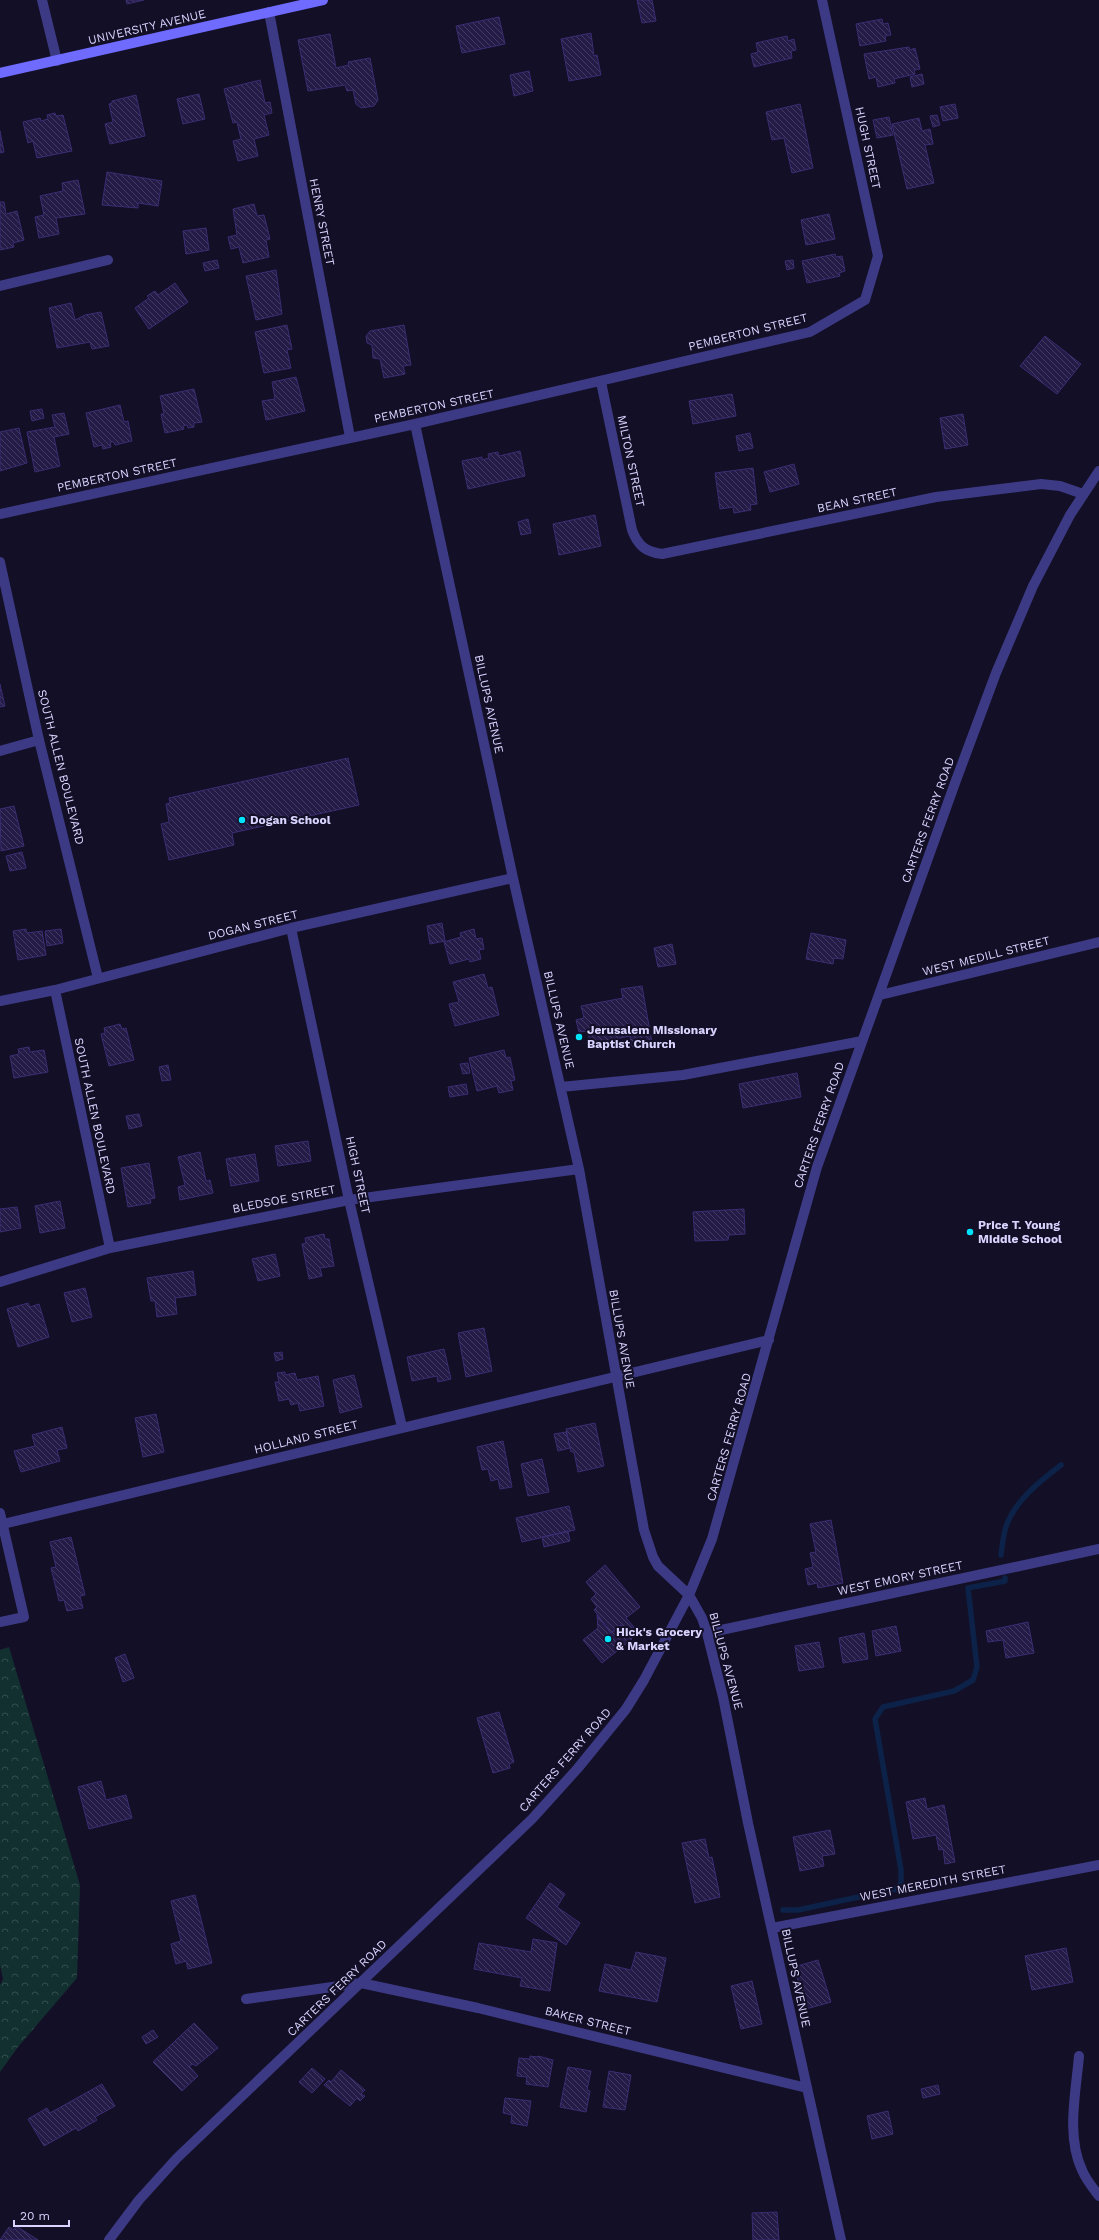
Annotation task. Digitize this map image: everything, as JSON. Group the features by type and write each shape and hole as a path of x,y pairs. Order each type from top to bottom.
{"street":[{"path":"42,0 57,61"},
{"name":"UNIVERSITY AVENUE","path":"0,74 269,12 286,4 323,0"},
{"name":"HUGH STREET","path":"822,0 878,256 865,300"},
{"name":"HENRY STREET","path":"269,12 350,437"},
{"path":"0,286 108,260"},
{"name":"PEMBERTON STREET","path":"0,514 415,424 601,382 810,332 865,300"},
{"name":"MILTON STREET","path":"601,382 630,523 639,545"},
{"name":"BILLUPS AVENUE","path":"415,424 513,878 579,1169 615,1378 649,1548 658,1566 689,1595 699,1611 707,1633 723,1697 841,2240"},
{"name":"CARTERS FERRY ROAD","path":"109,2240 139,2200 177,2158 532,1819 578,1768 626,1709 660,1653 689,1595 722,1508 817,1167 996,673 1033,586 1056,540 1083,494 1099,471"},
{"name":"BEAN STREET","path":"639,545 652,553 662,554 936,497 1028,485 1052,484 1083,494"},
{"name":"SOUTH ALLEN BOULEVARD","path":"0,562 40,740 98,978"},
{"path":"0,751 40,740"},
{"name":"DOGAN STREET","path":"0,1001 55,990 291,928 513,878"},
{"name":"HIGH STREET","path":"291,928 349,1200 402,1427"},
{"name":"WEST MEDILL STREET","path":"880,995 1099,942"},
{"name":"SOUTH ALLEN BOULEVARD","path":"55,990 110,1248"},
{"path":"561,1087 683,1075 862,1041"},
{"name":"BLEDSOE STREET","path":"0,1282 110,1248 349,1200 579,1169"},
{"name":"HOLLAND STREET","path":"3,1524 769,1340"},
{"path":"0,1513 24,1617 0,1622"},
{"name":"WEST EMORY STREET","path":"707,1633 1099,1549"},
{"name":"WEST MEREDITH STREET","path":"772,1928 1099,1864"},
{"path":"246,1999 361,1983"},
{"name":"BAKER STREET","path":"361,1983 478,2008 807,2088"},
{"path":"1079,2056 1075,2116 1075,2148 1082,2171 1099,2196"}],"green space":[{"path":"9,1647 80,1885 77,1978 18,2047 0,2072 0,1985 3,1979 0,1965 0,1650"}],"building":[{"path":"126,0 144,0 127,4"},
{"path":"637,0 652,0 656,21 642,23"},
{"path":"499,17 505,44 462,53 456,26"},
{"path":"882,19 883,24 888,23 891,35 885,36 886,41 860,46 856,24"},
{"path":"591,33 594,56 597,55 601,75 569,81 561,39"},
{"path":"330,34 336,68 349,65 348,62 370,58 378,100 374,106 361,108 356,104 353,90 347,91 345,85 308,91 298,40"},
{"path":"787,36 788,41 794,39 796,50 791,51 792,58 754,67 751,54 758,52 756,43"},
{"path":"909,47 910,50 915,48 920,69 914,70 915,74 894,79 895,83 878,87 876,77 869,79 864,54"},
{"path":"529,71 533,91 514,96 510,75"},
{"path":"922,74 924,84 912,87 910,77"},
{"path":"260,80 265,103 270,102 272,113 264,115 269,135 254,139 258,156 238,161 233,141 241,139 237,122 233,123 224,89"},
{"path":"199,94 205,119 183,124 177,99"},
{"path":"136,95 145,136 110,144 105,124 113,122 109,104 112,103 112,101"},
{"path":"800,104 813,168 792,173 784,138 772,140 766,112"},
{"path":"955,104 958,118 943,121 940,107"},
{"path":"55,113 56,116 63,115 72,151 37,158 33,141 28,143 23,122 40,118 41,121 48,119 47,115"},
{"path":"937,115 940,125 933,127 930,116"},
{"path":"889,117 893,135 877,138 873,120"},
{"path":"919,118 922,131 930,129 933,144 925,145 934,183 907,189 892,124"},
{"path":"0,131 4,152 0,153"},
{"path":"107,172 162,181 158,206 138,203 138,208 102,205"},
{"path":"78,180 85,214 56,218 59,234 39,238 35,217 44,215 40,196 63,191 62,183"},
{"path":"0,202 4,202 6,214 17,211 24,240 13,243 14,247 0,250"},
{"path":"254,204 257,216 264,215 270,239 266,240 269,257 243,263 239,247 231,249 228,237 237,235 233,209"},
{"path":"829,214 835,239 806,245 801,220"},
{"path":"206,228 209,250 186,254 183,231"},
{"path":"835,254 836,257 842,256 845,271 839,273 840,276 807,283 802,261"},
{"path":"217,260 219,268 205,271 203,263"},
{"path":"793,260 794,268 787,270 785,261"},
{"path":"276,270 282,314 256,320 246,276"},
{"path":"175,283 188,302 149,329 135,308 149,298 147,296 155,291 158,295"},
{"path":"71,303 75,320 85,315 101,312 109,346 92,349 90,342 57,348 49,308"},
{"path":"287,325 292,349 287,350 291,368 264,373 255,332"},
{"path":"404,325 411,365 403,366 405,374 384,378 380,359 373,358 372,345 367,343 366,336 370,331"},
{"path":"1045,336 1081,364 1057,394 1020,366"},
{"path":"296,377 305,411 266,420 262,401 275,399 272,382"},
{"path":"194,389 202,422 194,423 194,427 188,428 187,425 183,426 184,429 165,433 161,414 164,414 160,396"},
{"path":"732,394 736,416 693,424 689,401"},
{"path":"120,405 124,422 128,421 132,441 115,445 114,442 110,442 111,447 103,449 102,445 94,447 86,413"},
{"path":"42,409 44,418 32,421 30,411"},
{"path":"64,413 69,434 54,437 60,466 35,472 27,432 55,427 52,415"},
{"path":"963,414 968,445 945,449 940,418"},
{"path":"19,428 27,463 0,471 0,432"},
{"path":"750,433 753,448 739,451 736,436"},
{"path":"520,451 525,476 468,489 462,461 482,457 482,460 489,458 488,454 498,452 499,456"},
{"path":"794,464 799,484 770,492 764,472"},
{"path":"753,468 757,504 750,505 751,510 734,513 733,507 720,509 715,473"},
{"path":"595,515 601,546 559,555 553,524"},
{"path":"528,519 531,533 521,535 518,522"},
{"path":"0,684 5,706 0,707"},
{"path":"348,758 359,805 232,833 234,845 169,860 161,824 169,822 166,804 170,803 169,798"},
{"path":"14,806 24,846 1,851 0,809"},
{"path":"22,852 26,868 10,871 6,856"},
{"path":"442,923 445,941 430,944 427,926"},
{"path":"26,929 27,933 42,931 46,955 18,960 13,931"},
{"path":"61,929 63,943 47,946 45,931"},
{"path":"474,929 476,939 482,938 484,949 479,950 481,959 470,962 469,959 450,964 444,942 461,937 460,933"},
{"path":"811,933 846,940 843,959 834,958 833,964 806,959"},
{"path":"672,944 676,964 658,967 654,948"},
{"path":"484,974 488,988 492,987 499,1015 455,1026 449,1004 459,1002 453,982"},
{"path":"642,986 652,1043 632,1047 630,1036 590,1044 588,1031 579,1032 576,1020 584,1018 581,1006 623,998 621,989"},
{"path":"120,1024 122,1029 126,1028 134,1060 109,1066 101,1034 105,1033 104,1028"},
{"path":"29,1047 30,1052 44,1050 48,1072 14,1078 10,1056 19,1054 18,1049"},
{"path":"504,1050 506,1058 510,1057 515,1080 511,1081 513,1090 499,1093 497,1086 477,1091 469,1058"},
{"path":"468,1063 470,1073 463,1074 460,1064"},
{"path":"168,1065 171,1080 162,1081 159,1067"},
{"path":"797,1073 801,1097 743,1108 739,1084"},
{"path":"466,1084 468,1094 450,1097 448,1087"},
{"path":"139,1114 142,1126 129,1129 126,1116"},
{"path":"308,1141 311,1161 278,1166 275,1146"},
{"path":"200,1152 206,1181 210,1180 213,1193 180,1200 178,1187 185,1185 178,1157"},
{"path":"255,1154 259,1181 231,1186 226,1159"},
{"path":"149,1163 155,1198 150,1199 151,1203 128,1207 121,1168"},
{"path":"60,1201 65,1228 40,1233 35,1206"},
{"path":"17,1207 21,1228 0,1232 0,1209"},
{"path":"744,1209 745,1234 729,1235 728,1240 695,1241 693,1212"},
{"path":"324,1234 325,1239 329,1239 334,1266 320,1268 322,1276 309,1279 302,1244 306,1243 305,1238"},
{"path":"275,1254 280,1276 258,1281 252,1259"},
{"path":"193,1271 196,1295 175,1298 177,1314 157,1317 155,1301 151,1301 147,1278"},
{"path":"85,1288 92,1317 72,1322 64,1293"},
{"path":"28,1303 30,1307 39,1304 49,1337 18,1347 7,1309"},
{"path":"484,1328 492,1371 466,1377 458,1333"},
{"path":"444,1349 451,1379 438,1382 437,1376 412,1381 407,1357"},
{"path":"282,1352 283,1359 276,1361 274,1353"},
{"path":"285,1372 285,1375 295,1373 297,1380 318,1376 324,1406 300,1411 298,1403 291,1405 289,1399 279,1401 275,1382 279,1382 277,1373"},
{"path":"354,1375 362,1407 340,1413 333,1380"},
{"path":"156,1414 164,1452 143,1457 135,1418"},
{"path":"595,1423 604,1466 578,1472 574,1452 571,1452 566,1429"},
{"path":"62,1427 67,1448 57,1450 60,1461 21,1472 14,1451 35,1446 32,1435"},
{"path":"566,1432 570,1448 558,1451 554,1434"},
{"path":"503,1441 512,1487 500,1489 498,1479 491,1481 488,1469 482,1470 477,1447"},
{"path":"542,1459 549,1492 528,1496 521,1464"},
{"path":"569,1506 575,1530 522,1542 516,1518"},
{"path":"831,1520 843,1583 818,1588 817,1583 808,1585 805,1569 813,1567 810,1553 816,1552 810,1524"},
{"path":"568,1531 570,1541 544,1547 542,1537"},
{"path":"71,1537 85,1595 80,1596 83,1608 67,1611 64,1600 59,1601 51,1568 56,1567 50,1542"},
{"path":"605,1565 640,1607 626,1618 634,1627 627,1633 621,1625 611,1633 594,1610 597,1607 591,1599 596,1594 586,1582"},
{"name":"Hick's Grocery & Market","path":"597,1615 611,1633 621,1625 632,1639 602,1663 583,1640 598,1628"},
{"path":"1028,1622 1034,1653 1006,1658 1003,1640 988,1642 986,1631"},
{"path":"896,1626 901,1651 876,1656 872,1631"},
{"path":"864,1633 868,1659 843,1663 839,1638"},
{"path":"819,1642 824,1667 799,1671 795,1646"},
{"path":"125,1654 134,1678 123,1682 115,1658"},
{"path":"499,1712 514,1762 509,1764 510,1768 493,1773 477,1718"},
{"path":"101,1781 106,1800 126,1795 132,1818 89,1829 78,1787"},
{"path":"925,1798 927,1809 944,1805 955,1862 945,1864 943,1849 939,1850 936,1835 913,1839 906,1802"},
{"path":"830,1830 835,1854 822,1856 824,1866 800,1871 793,1837"},
{"path":"705,1839 709,1858 712,1857 720,1897 695,1903 682,1843"},
{"path":"550,1883 565,1894 557,1907 580,1923 566,1945 526,1918"},
{"path":"195,1895 212,1963 188,1969 186,1961 176,1964 171,1944 181,1941 171,1901"},
{"path":"533,1939 557,1943 550,1991 520,1986 522,1978 474,1969 479,1943 531,1952"},
{"path":"1066,1948 1073,1982 1032,1990 1025,1956"},
{"path":"636,1952 666,1958 657,2002 599,1991 605,1964 631,1970"},
{"path":"818,1960 831,2002 806,2009 794,1967"},
{"path":"752,1981 762,2024 741,2029 731,1986"},
{"path":"194,2023 218,2048 196,2066 193,2064 189,2066 198,2076 182,2091 153,2062"},
{"path":"153,2030 158,2037 146,2044 142,2037"},
{"path":"530,2056 538,2056 553,2060 548,2087 526,2084 527,2077 517,2076 519,2058 530,2059"},
{"path":"568,2067 591,2071 587,2090 590,2091 586,2112 560,2107"},
{"path":"312,2068 325,2079 312,2093 299,2082"},
{"path":"341,2070 365,2090 361,2094 365,2096 360,2101 357,2098 350,2106 324,2085 329,2080 331,2082"},
{"path":"609,2071 631,2075 625,2110 603,2107"},
{"path":"102,2084 115,2106 95,2117 97,2120 78,2131 76,2128 44,2146 28,2119 47,2108 50,2113"},
{"path":"938,2085 940,2094 923,2098 921,2089"},
{"path":"505,2098 531,2101 527,2126 511,2123 512,2115 503,2113"},
{"path":"888,2111 893,2134 872,2139 867,2116"},
{"path":"777,2212 779,2240 753,2240 752,2213"},
{"path":"16,2226 38,2240 0,2240 9,2227 14,2230"}],"waterway":[{"path":"1001,1555 1005,1530 1014,1511 1020,1502 1036,1485 1061,1465"},
{"path":"783,1910 798,1910 896,1889 901,1883 901,1870 875,1719 883,1707 954,1691 973,1680 977,1667 968,1588 1005,1581 1005,1578"}],"place":[{"name":"Dogan School","path":"242,820"},
{"name":"Jerusalem Missionary Baptist Church","path":"579,1037"},
{"name":"Price T. Young Middle School","path":"970,1232"},
{"name":"Hick's Grocery & Market","path":"608,1639"}]}
